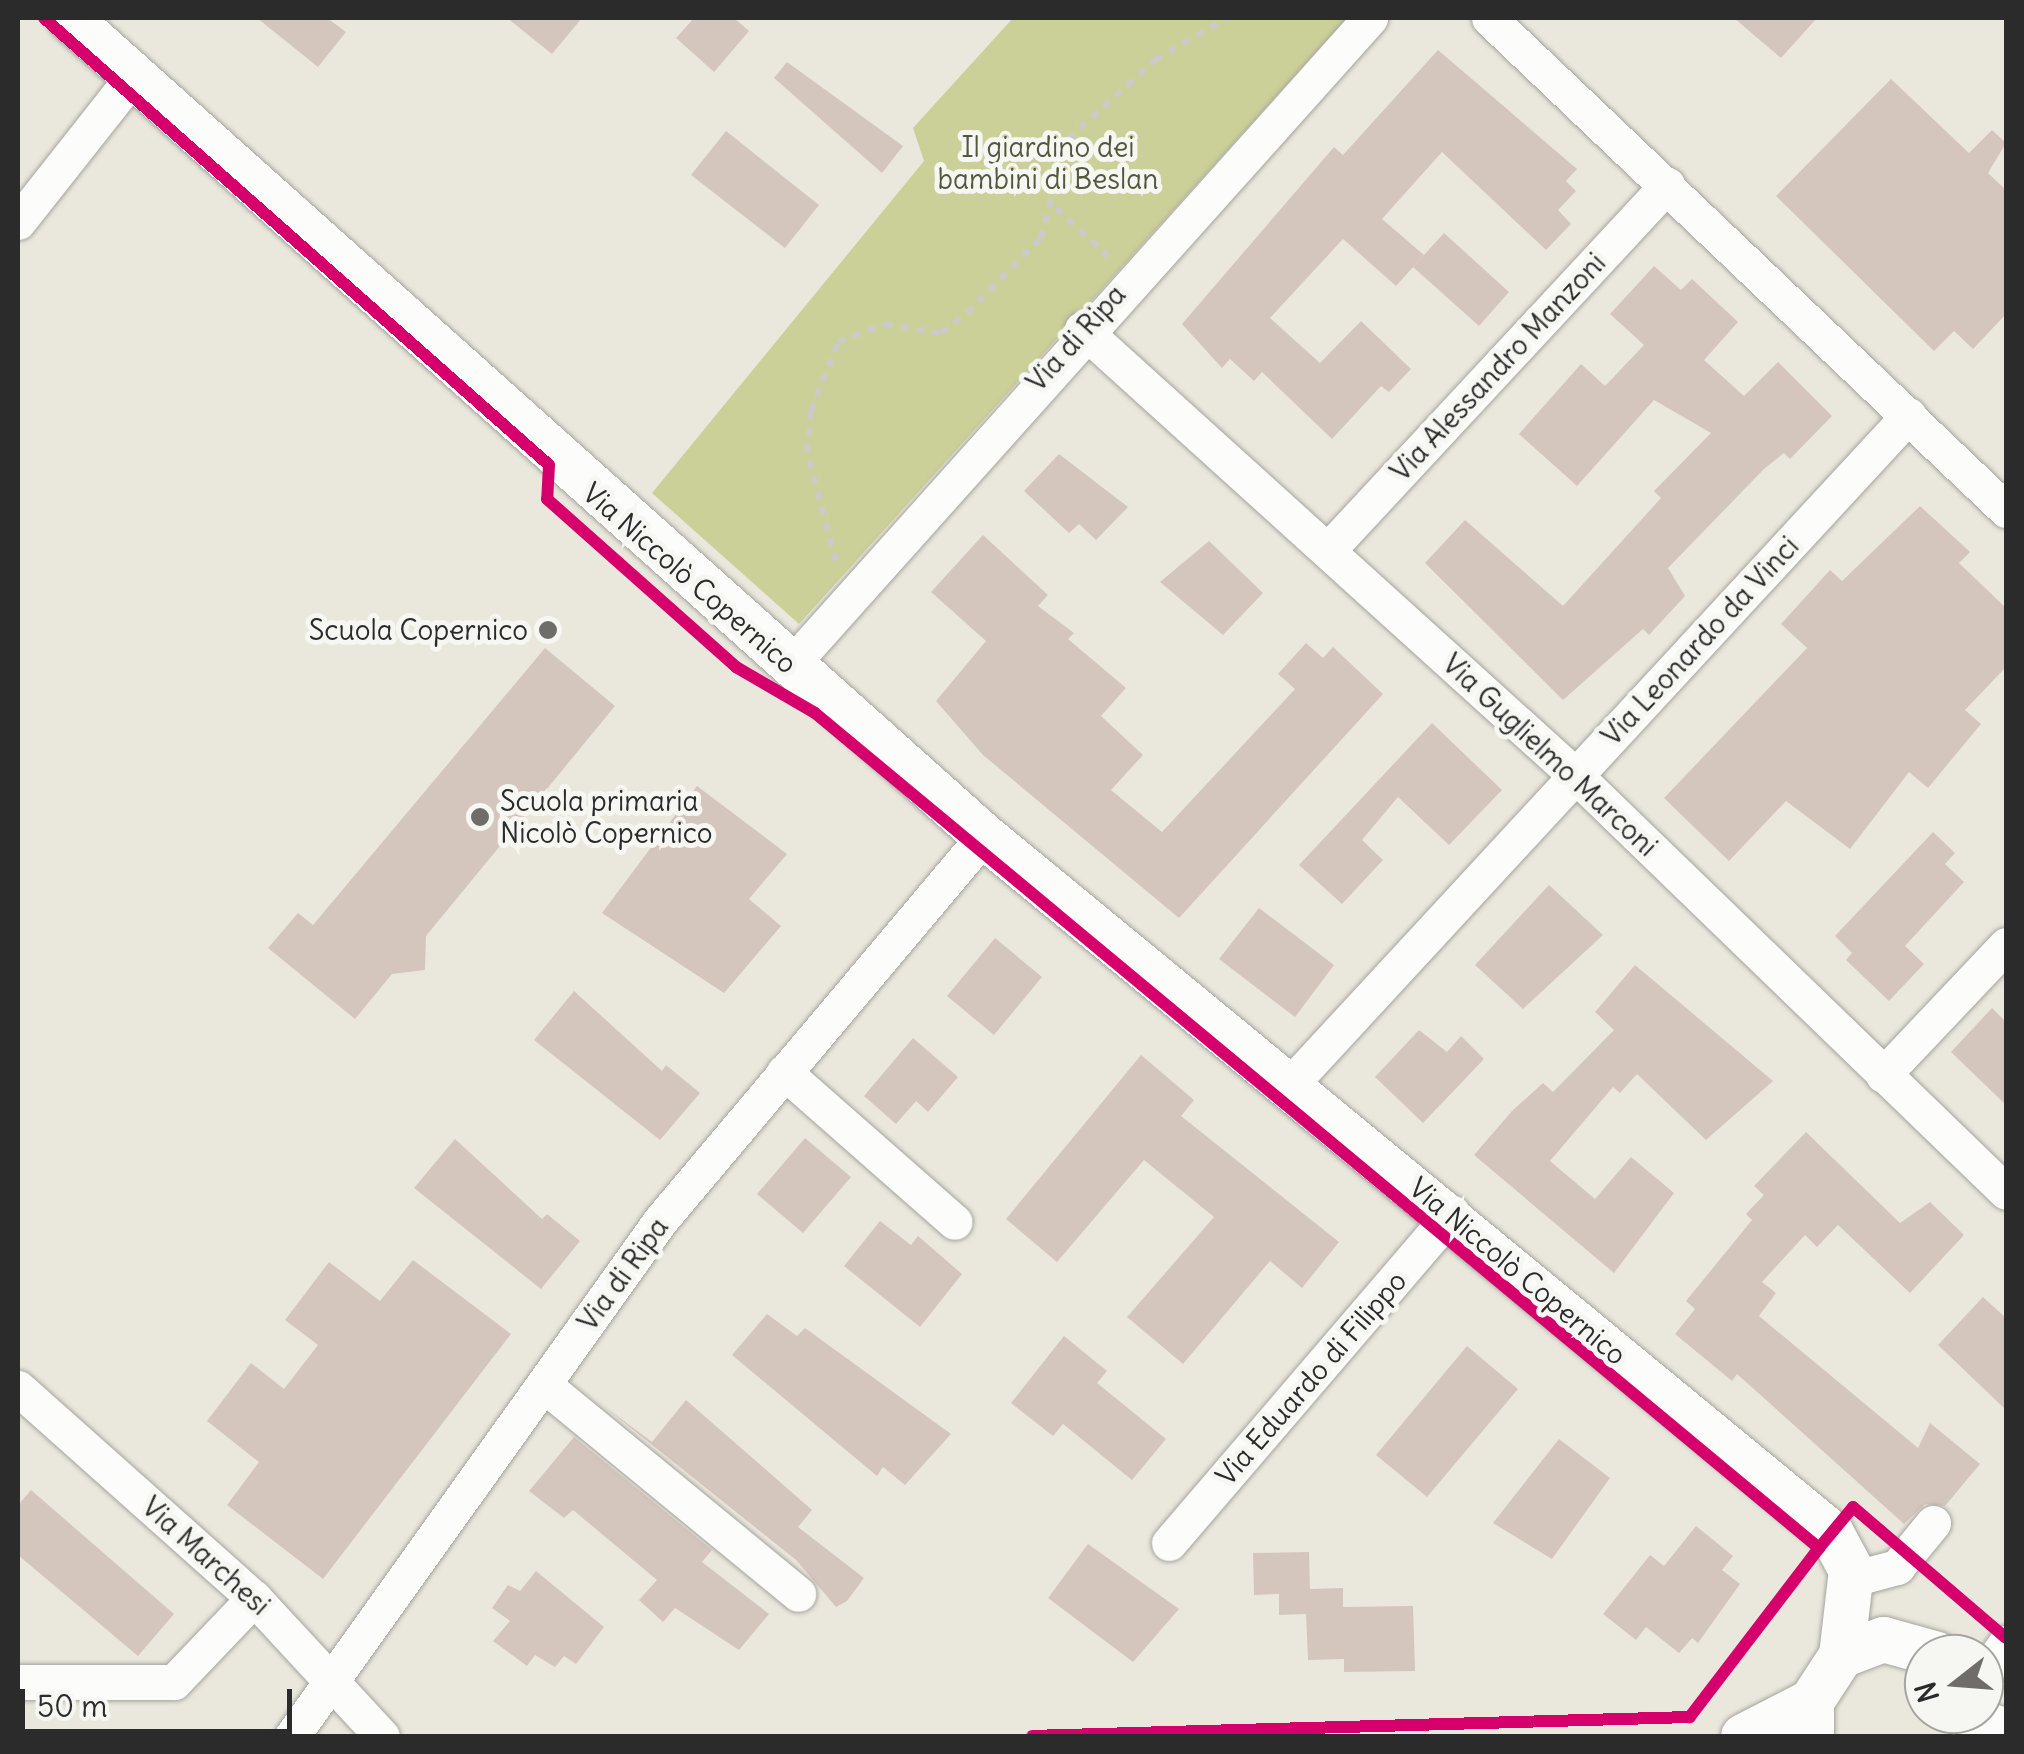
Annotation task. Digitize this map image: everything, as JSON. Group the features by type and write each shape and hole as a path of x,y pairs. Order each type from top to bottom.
{"main road":[{"name":"Via Niccolò Copernico","path":"68,18 984,836 1286,1088 1452,1213 1830,1533 1852,1579"},
{"path":"1744,1736 1811,1719 1841,1655 1852,1579"},
{"path":"1841,1655 1883,1639 1904,1645"}],"street":[{"name":"Via di Ripa","path":"790,666 1082,329 1370,18"},
{"path":"1489,18 2006,510"},
{"path":"18,222 135,74"},
{"name":"Via Alessandro Manzoni","path":"1329,549 1667,185"},
{"name":"Via Guglielmo Marconi","path":"1082,329 1576,776 2006,1192"},
{"name":"Via Leonardo da Vinci","path":"1286,1088 1909,415"},
{"name":"Via di Ripa","path":"292,1736 338,1678 660,1221 984,836"},
{"path":"1883,1075 2006,945"},
{"path":"784,1072 955,1222"},
{"name":"Via Eduardo di Filippo","path":"1169,1543 1452,1213"},
{"path":"544,1385 798,1594"},
{"name":"Via Marchesi","path":"18,1388 338,1678 382,1736"},
{"path":"1852,1579 1897,1568 1933,1523"},
{"path":"18,1682 174,1682 254,1598"}],"path":[{"path":"856,590 824,537 807,452 811,411 838,342 885,324 941,333 1041,238 1056,208 1054,171 1068,139 1154,60 1226,18"},
{"path":"1056,208 1131,277"}],"green space":[{"name":"Il giardino dei bambini di Beslan","path":"1013,18 1347,18 799,624 652,493 924,161 913,128"}],"building":[{"path":"257,18 327,18 346,32 318,67"},
{"path":"507,18 582,18 552,54"},
{"path":"694,18 734,18 749,31 714,72 676,38"},
{"path":"1734,18 1817,18 1781,58"},
{"path":"1438,50 1577,169 1566,181 1576,191 1558,210 1571,224 1546,250 1442,152 1382,219 1424,255 1396,286 1343,239 1270,318 1320,363 1361,321 1411,369 1389,392 1381,386 1332,439 1262,372 1254,381 1230,359 1222,368 1182,324 1334,147 1343,155"},
{"path":"787,62 903,146 882,173 774,78"},
{"path":"1891,79 1969,153 1992,130 2006,143 1988,173 2006,190 2006,314 1973,349 1954,331 1934,351 1776,196"},
{"path":"726,131 819,205 785,248 691,175"},
{"path":"1444,233 1509,292 1479,326 1413,267"},
{"path":"1654,266 1681,290 1692,279 1738,322 1704,360 1744,396 1778,362 1832,416 1790,459 1784,453 1764,469 1668,568 1685,596 1649,635 1643,629 1563,700 1425,563 1465,520 1563,606 1661,498 1654,491 1711,433 1654,400 1577,486 1519,434 1581,364 1605,386 1644,345 1610,314"},
{"path":"1059,454 1128,507 1096,540 1079,524 1069,533 1024,491"},
{"path":"1920,506 1970,552 1959,563 2006,608 2006,667 1965,710 1981,724 1928,788 1909,772 1850,849 1786,801 1729,861 1664,798 1807,648 1781,624 1830,570 1842,581"},
{"path":"983,535 1048,595 1038,606 1074,633 1068,639 1126,688 1101,716 1143,755 1111,790 1162,832 1295,689 1278,674 1306,643 1323,658 1333,647 1383,694 1179,918 983,755 936,701 986,641 931,592"},
{"path":"1209,541 1263,593 1223,635 1160,582"},
{"name":"Scuola primaria Nicolò Copernico","path":"545,648 615,706 426,936 425,970 392,974 355,1019 268,948 298,913 313,925"},
{"path":"1432,723 1502,790 1449,845 1398,797 1362,840 1383,860 1342,904 1299,865"},
{"path":"697,786 787,854 749,899 781,926 724,993 602,913"},
{"path":"1933,832 1955,853 1945,864 1964,882 1905,946 1924,964 1889,1001 1846,960 1852,953 1835,936"},
{"path":"1549,885 1603,935 1523,1009 1475,965"},
{"path":"1259,908 1334,965 1295,1017 1219,959"},
{"path":"995,938 1042,977 994,1035 947,996"},
{"path":"1635,965 1773,1081 1706,1140 1637,1074 1620,1093 1613,1087 1550,1161 1595,1199 1631,1157 1674,1193 1614,1273 1474,1155 1512,1111 1543,1083 1553,1092 1614,1030 1595,1012"},
{"path":"574,991 662,1071 666,1065 700,1093 660,1140 534,1040"},
{"path":"1992,1008 2006,1022 2006,1105 1951,1052"},
{"path":"1419,1030 1447,1052 1461,1036 1484,1059 1423,1123 1375,1077"},
{"path":"913,1038 958,1077 928,1112 916,1101 896,1124 864,1096"},
{"path":"1141,1055 1194,1100 1181,1116 1339,1242 1302,1288 1270,1261 1183,1364 1127,1317 1214,1217 1144,1160 1057,1262 1006,1219"},
{"path":"1806,1132 1900,1223 1930,1202 1964,1235 1910,1293 1838,1225 1817,1247 1805,1235 1762,1282 1776,1293 1759,1316 1918,1448 1930,1423 1980,1464 1945,1506 1925,1504 1904,1524 1737,1374 1732,1381 1675,1334 1695,1309 1686,1301 1752,1220 1746,1214 1764,1195 1754,1186"},
{"path":"805,1138 851,1177 803,1233 757,1194"},
{"path":"455,1139 542,1219 547,1214 580,1241 541,1289 414,1188"},
{"path":"880,1221 911,1245 918,1236 962,1274 920,1327 844,1266"},
{"path":"413,1260 511,1334 323,1579 227,1505 259,1462 207,1421 251,1363 284,1389 318,1345 285,1320 329,1262 380,1301"},
{"path":"1983,1297 2006,1318 2006,1410 1938,1345"},
{"path":"767,1314 797,1336 805,1328 951,1434 905,1485 883,1467 877,1476 732,1355"},
{"path":"1064,1336 1107,1371 1097,1383 1166,1439 1132,1480 1063,1424 1053,1436 1011,1403"},
{"path":"1467,1346 1518,1389 1427,1497 1376,1455"},
{"path":"686,1400 812,1510 798,1527 864,1578 847,1601 836,1607 796,1560 601,1404 652,1442"},
{"path":"574,1437 712,1550 702,1562 769,1614 739,1650 675,1608 663,1622 639,1600 657,1580 573,1510 564,1518 529,1491"},
{"path":"1559,1439 1610,1478 1552,1559 1493,1523"},
{"path":"31,1490 174,1614 138,1656 18,1555 18,1505"},
{"path":"1696,1526 1733,1556 1722,1570 1740,1584 1698,1643 1692,1638 1679,1653 1646,1627 1636,1640 1603,1614 1650,1555 1664,1566"},
{"path":"1088,1544 1179,1609 1133,1662 1048,1598"},
{"path":"1309,1552 1310,1589 1343,1588 1343,1607 1413,1606 1415,1671 1344,1672 1344,1659 1308,1660 1306,1614 1279,1615 1279,1594 1254,1595 1253,1553"},
{"path":"536,1571 604,1627 576,1664 564,1656 555,1667 535,1655 527,1666 493,1641 510,1621 492,1608 508,1585 520,1591"}],"cycle path":[{"path":"44,18 549,465 547,499 736,667 815,713 1819,1548 1690,1717 1032,1736"},
{"path":"1819,1548 1853,1507 2006,1638"}],"place":[{"name":"Scuola Copernico","path":"548,630"},
{"name":"Scuola primaria Nicolò Copernico","path":"480,817"}]}
